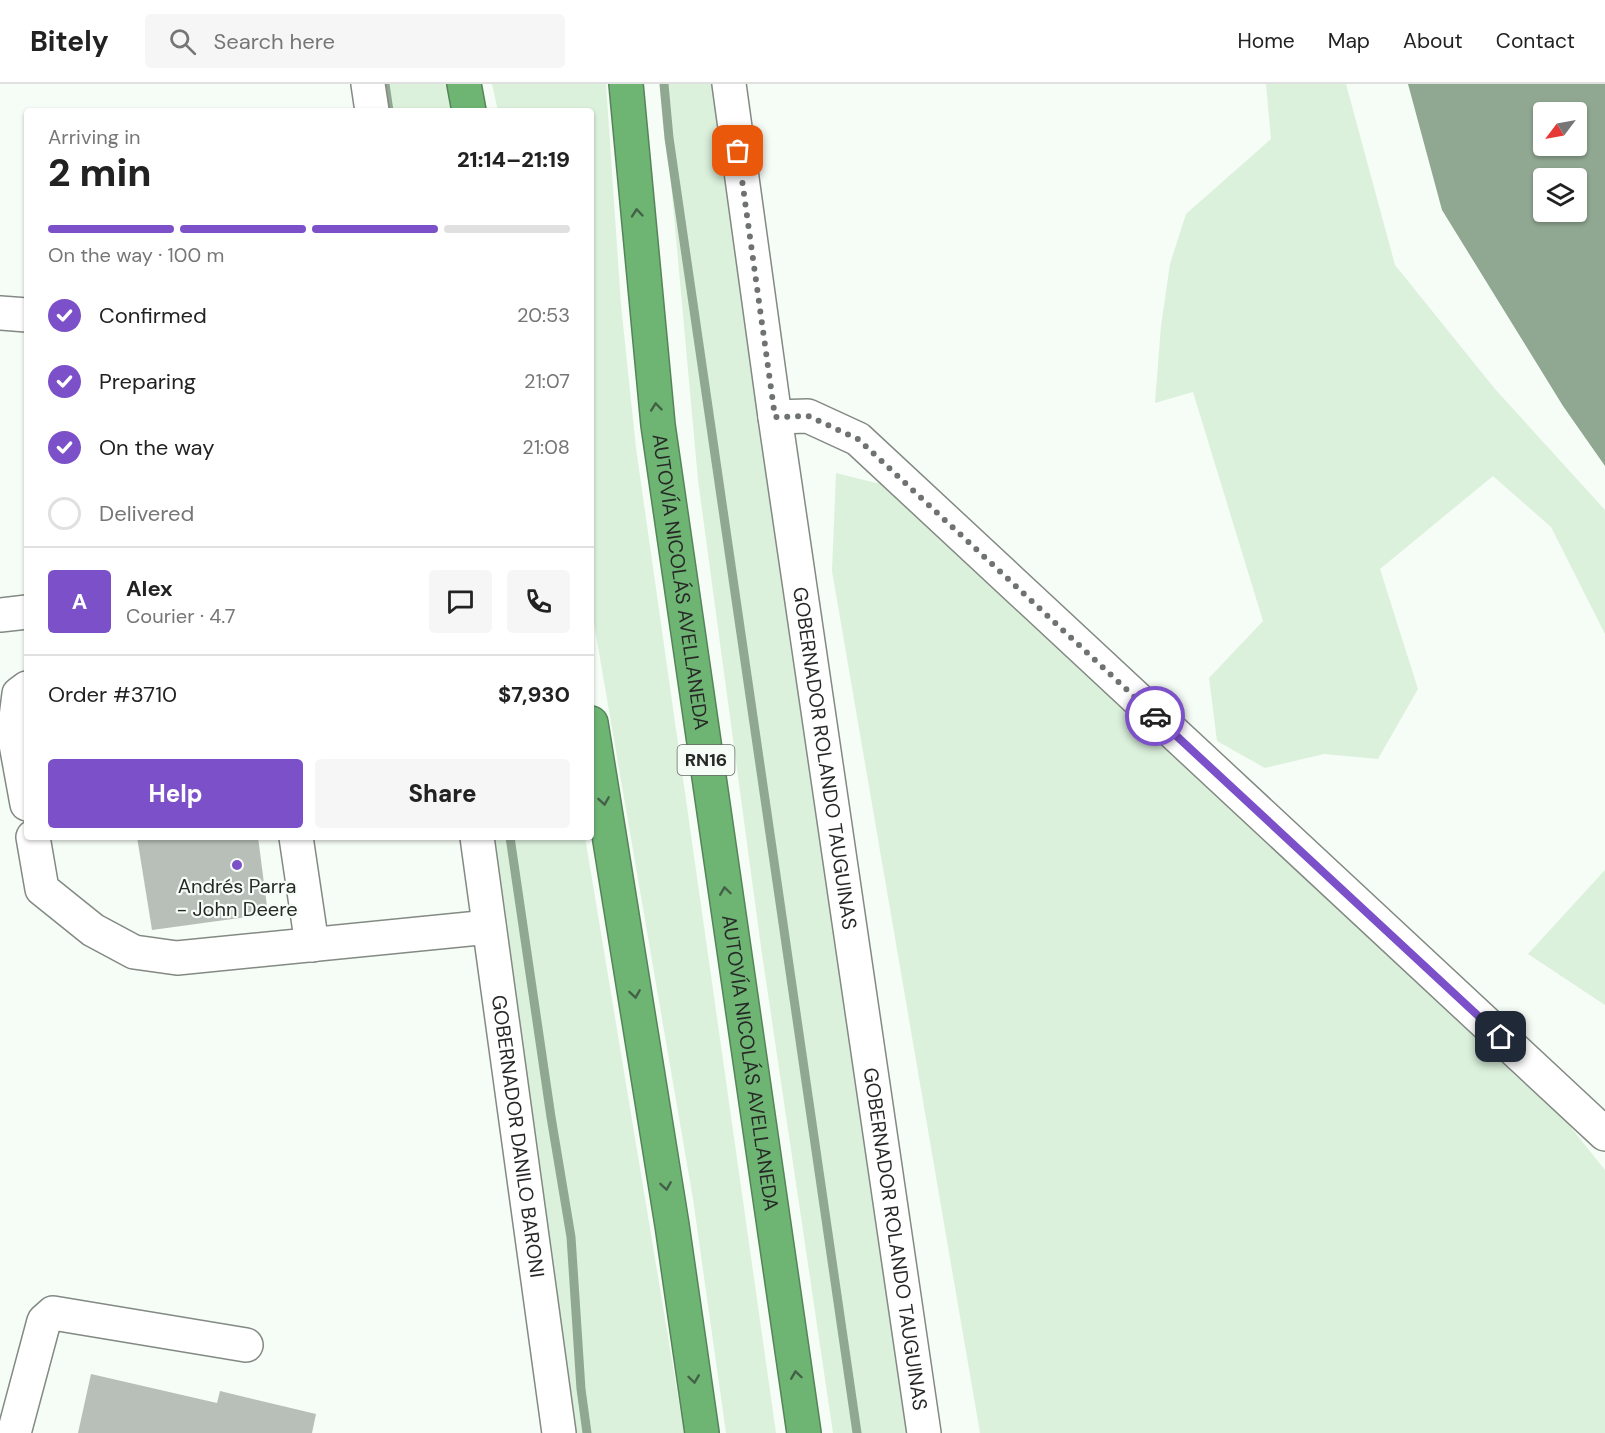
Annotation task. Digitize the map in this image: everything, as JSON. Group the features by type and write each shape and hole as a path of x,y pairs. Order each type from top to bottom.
{"highway":[{"path":"464,84 469,108"},
{"name":"AUTOVÍA NICOLÁS AVELLANEDA","path":"626,84 649,342 661,447 804,1433"},
{"path":"594,742 670,1214 702,1433"}],"street":[{"path":"368,84 372,108"},
{"name":"GOBERNADOR ROLANDO TAUGUINAS","path":"729,84 775,417 924,1433"},
{"path":"0,314 24,315"},
{"path":"775,417 808,416 858,439 1605,1134"},
{"path":"0,615 24,612"},
{"path":"24,690 19,694 14,733 24,788"},
{"path":"34,840 42,890 93,930 134,952 177,958 489,927"},
{"path":"296,840 312,945"},
{"name":"GOBERNADOR DANILO BARONI","path":"477,840 559,1433"},
{"path":"15,1433 44,1321 53,1313 246,1345"}],"shaded area":[{"path":"382,84 448,84 452,108 386,108"},
{"path":"492,84 606,84 621,305 636,448 776,1433 726,1433 693,1199 594,623 594,108 497,108"},
{"path":"662,84 715,84 910,1433 833,1433 761,947 698,480"},
{"path":"1266,84 1346,84 1395,265 1495,389 1605,510 1605,634 1551,527 1493,476 1380,569 1418,689 1378,759 1324,754 1265,768 1217,741 1209,678 1263,621 1193,392 1155,403 1161,326 1170,264 1186,214 1271,139"},
{"path":"1408,84 1605,84 1605,466 1563,406 1442,210"},
{"path":"836,473 949,501 1265,836 1561,1115 1605,1170 1605,1433 980,1433 832,571"},
{"path":"490,840 585,840 684,1433 576,1433"},
{"path":"1605,870 1605,1005 1528,954"}],"building":[{"path":"137,840 258,840 268,914 152,930"},
{"path":"91,1374 217,1403 220,1391 316,1414 312,1433 78,1433"}],"waterway":[{"path":"385,84 389,108"},
{"path":"664,84 669,138 857,1433"},
{"path":"510,840 571,1237 581,1389 587,1433"}],"way so far":[{"path":"738,151 775,417 808,416 858,439 1155,716"}],"place":[{"name":"Andrés Parra - John Deere","path":"237,865"}],"route":[{"path":"1155,716 1501,1037"}]}
